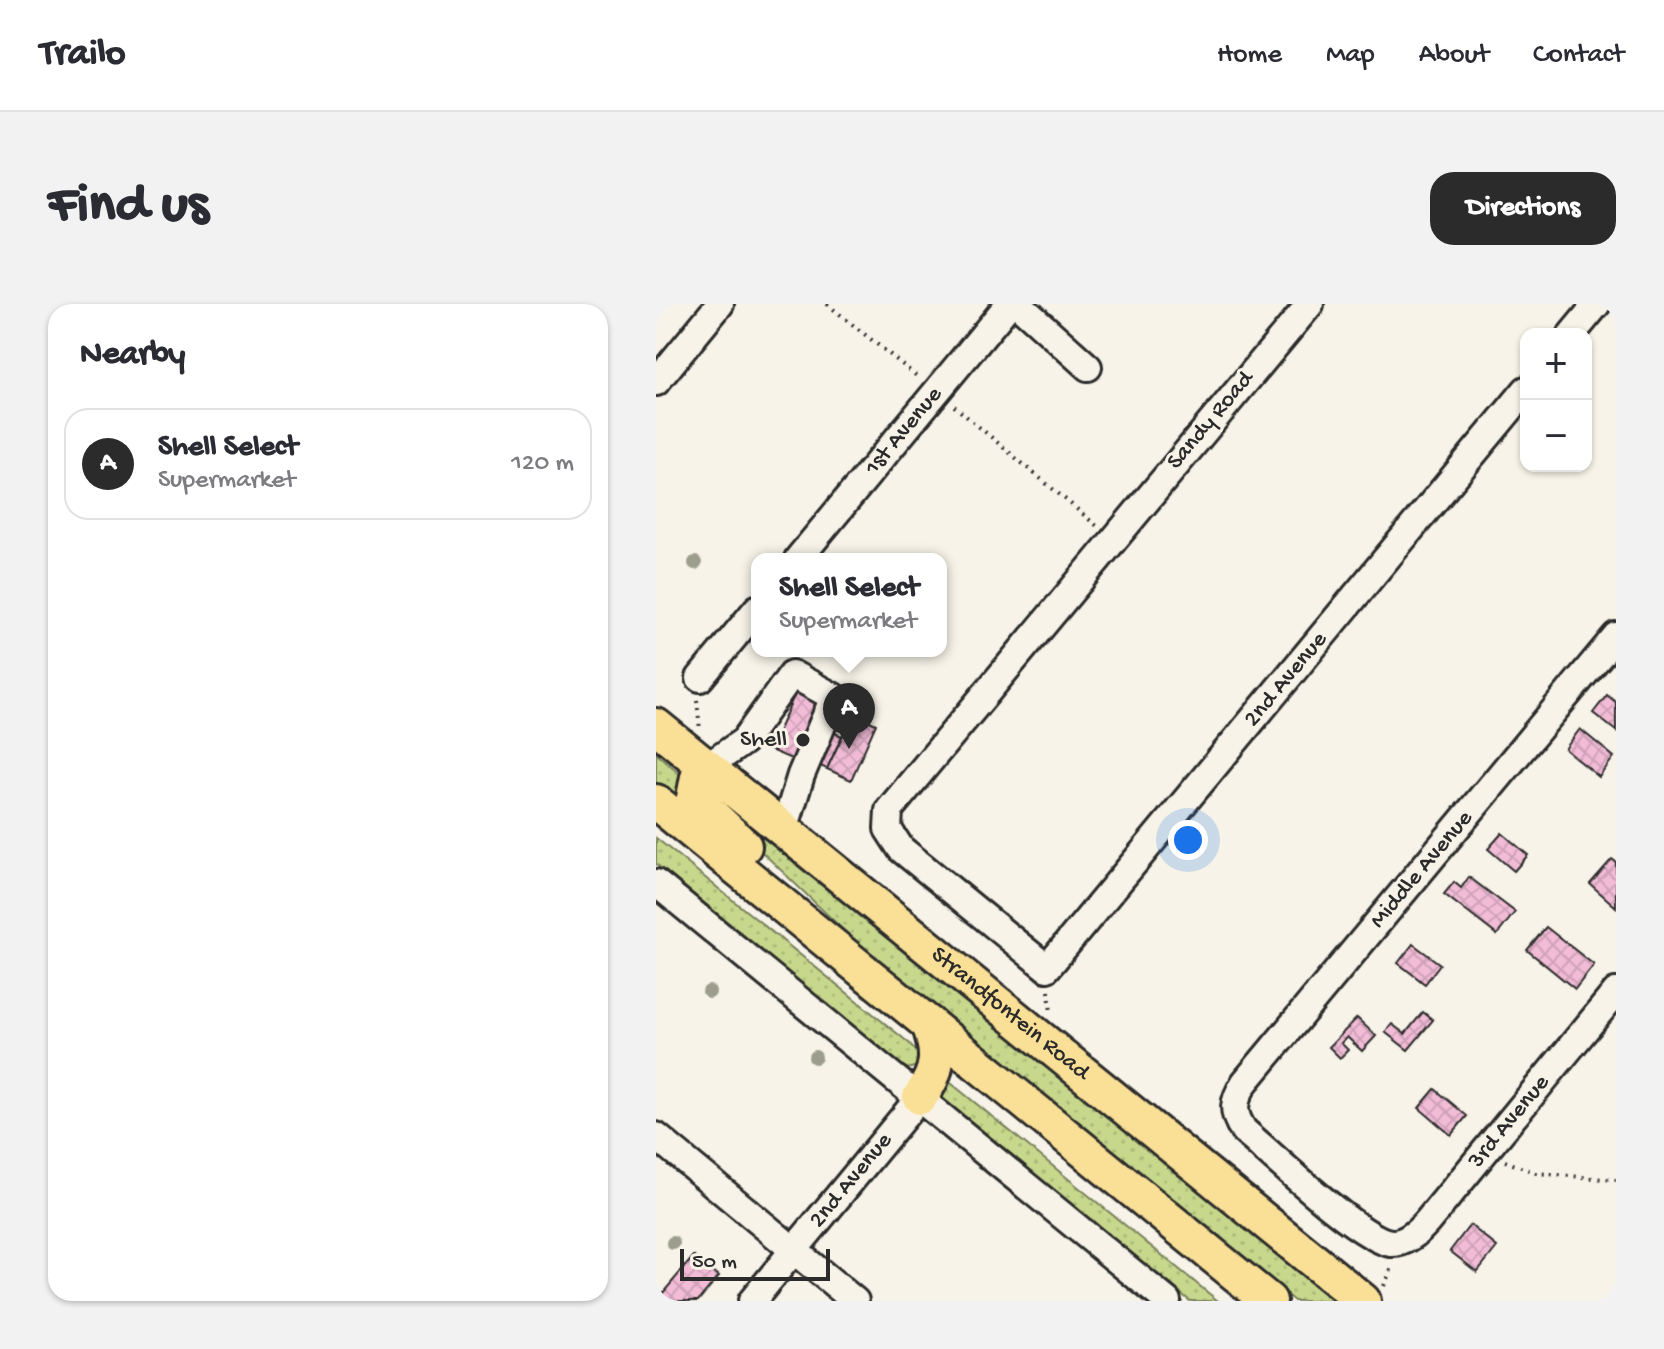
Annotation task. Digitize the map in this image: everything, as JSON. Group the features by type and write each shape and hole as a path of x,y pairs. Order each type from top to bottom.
{"main road":[{"name":"Strandfontein Road","path":"656,726 1363,1301"},
{"path":"707,767 694,789 699,805 810,906 901,1001"},
{"path":"656,802 1269,1301"},
{"path":"920,1097 932,1081 937,1065 936,1045 929,1024"}],"street":[{"path":"656,382 720,304"},
{"name":"1st Avenue","path":"803,553 1009,304"},
{"path":"1018,304 1088,367"},
{"name":"Sandy Road","path":"1047,968 901,849 892,839 887,819 893,801 1310,304"},
{"path":"1577,328 1597,304"},
{"name":"2nd Avenue","path":"1047,968 1520,397"},
{"path":"700,678 751,616"},
{"name":"Middle Avenue","path":"1395,1244 1373,1237 1359,1227 1244,1131 1235,1119 1233,1107 1245,1082 1616,636"},
{"path":"707,767 744,741 792,674 834,697 801,775 784,830"},
{"path":"656,883 1167,1301"},
{"name":"3rd Avenue","path":"1395,1244 1418,1232 1616,992"},
{"name":"2nd Avenue","path":"752,1301 920,1097"},
{"path":"656,1136 855,1301"}],"path":[{"path":"827,304 1113,538"},
{"path":"699,732 702,726 696,693 700,678"},
{"path":"1047,968 1051,1019"},
{"path":"1484,1153 1536,1173 1616,1180"}],"green space":[{"path":"656,753 682,775 678,789 693,822 656,790"},
{"path":"713,790 1338,1301 1294,1301 881,966 715,807"},
{"path":"656,838 909,1043 918,1053 917,1066 908,1069 899,1065 656,864"},
{"path":"946,1079 1218,1301 1190,1301 940,1098"}],"building":[{"path":"797,689 822,700 812,723 842,736 827,769 798,756 796,761 770,750"},
{"path":"1607,695 1616,702 1616,731 1593,713"},
{"path":"853,713 876,724 851,780 827,769"},
{"path":"1580,729 1614,757 1599,777 1565,749"},
{"path":"1502,833 1528,855 1514,871 1488,849"},
{"path":"1612,859 1616,862 1616,907 1590,884"},
{"path":"1469,877 1515,912 1497,935 1444,894 1454,882 1461,888"},
{"path":"1546,927 1594,965 1575,989 1527,950"},
{"path":"1413,944 1440,964 1425,984 1398,963"},
{"path":"1423,1012 1433,1020 1408,1050 1385,1032 1392,1024 1405,1034"},
{"path":"1357,1018 1376,1036 1362,1051 1347,1037 1341,1043 1348,1050 1340,1058 1329,1047"},
{"path":"1435,1089 1467,1116 1451,1135 1419,1108"},
{"path":"1470,1225 1497,1247 1477,1272 1450,1251"},
{"path":"694,1256 719,1276 698,1301 656,1301 656,1289 662,1294"}],"place":[{"name":"Shell","path":"803,740"},
{"name":"Shell Select","path":"849,749"}]}
